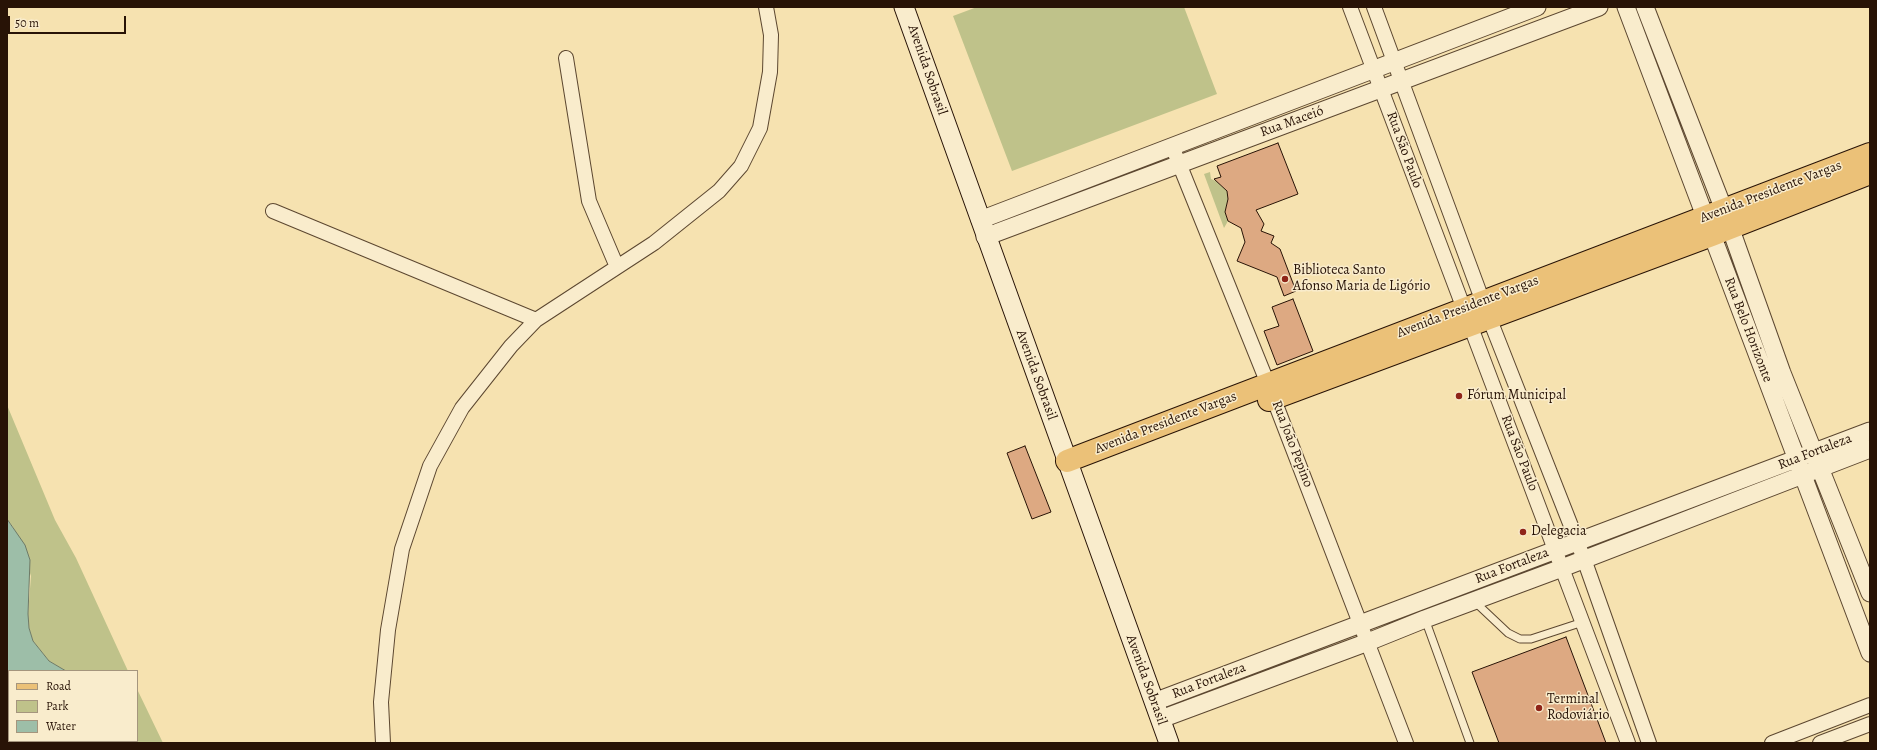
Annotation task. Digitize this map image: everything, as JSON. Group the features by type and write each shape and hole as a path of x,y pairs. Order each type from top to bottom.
{"main road":[{"name":"Avenida Sobrasil","path":"904,7 1169,743"},
{"name":"Avenida Presidente Vargas","path":"1718,223 1870,154"},
{"name":"Avenida Presidente Vargas","path":"1069,468 1718,223 1870,173"}],"street":[{"path":"383,743 381,702 389,622 402,549 430,466 462,408 512,346 536,320 654,243 720,191 741,166 760,128 770,72 771,35 766,7"},
{"name":"Rua São Paulo","path":"1351,7 1435,233 1519,392 1584,559 1650,743"},
{"name":"Rua São Paulo","path":"1374,7 1455,226 1499,401 1628,743"},
{"path":"1538,7 1548,26"},
{"name":"Rua Maceió","path":"983,228 1172,146 1538,7"},
{"name":"Rua Maceió","path":"983,228 1180,163 1599,7"},
{"name":"Rua Belo Horizonte","path":"1626,7 1675,137 1758,306 1774,376 1797,459 1870,654"},
{"name":"Rua Belo Horizonte","path":"1645,7 1693,131 1741,311 1817,460 1870,593"},
{"path":"1471,32 1479,52"},
{"path":"566,58 589,201 617,267"},
{"path":"1651,73 1668,67"},
{"path":"1289,102 1296,120"},
{"path":"1675,137 1693,131"},
{"name":"Rua João Pepino","path":"1172,146 1271,391 1362,623 1406,743"},
{"path":"1408,160 1428,151"},
{"path":"273,211 536,320"},
{"path":"1435,233 1455,226"},
{"path":"1741,311 1758,306"},
{"path":"1499,401 1519,392"},
{"name":"Rua Fortaleza","path":"1154,702 1362,623 1421,610 1473,601 1562,568 1803,475 1817,460 1870,431"},
{"name":"Rua Fortaleza","path":"1160,719 1368,642 1421,610 1500,570 1555,549 1797,459 1817,460 1870,449"},
{"path":"1523,464 1544,455"},
{"path":"1721,487 1728,504"},
{"path":"1656,512 1663,528"},
{"path":"1831,548 1849,541"},
{"path":"1500,570 1508,588"},
{"path":"1307,644 1314,662"},
{"path":"1231,672 1239,690"},
{"path":"1772,743 1870,705"},
{"path":"1816,726 1821,742 1870,724"}],"lane":[{"path":"1473,601 1508,633 1520,639 1531,639 1583,622"},
{"path":"1421,610 1470,743"}],"green space":[{"path":"977,7 1184,7 1217,94 1012,171 953,16"},
{"path":"1210,172 1211,179 1216,181 1227,191 1228,199 1225,212 1228,221 1224,228 1204,174"},
{"path":"7,405 55,520 76,558 128,670 64,670 49,661 33,641 29,628 28,614 31,576 13,527 7,519"},
{"path":"138,691 163,743 81,743 138,742"}],"water":[{"path":"7,519 25,545 30,560 28,614 29,628 33,641 49,661 64,670 8,670 8,742 81,743 7,743"}],"building":[{"path":"1278,143 1298,194 1256,210 1264,224 1261,231 1274,236 1271,243 1280,249 1296,291 1284,296 1277,277 1237,261 1245,242 1241,228 1228,221 1225,212 1228,199 1227,191 1214,179 1221,177 1217,166"},
{"path":"1293,299 1313,351 1277,365 1264,331 1279,326 1272,307"},
{"path":"1025,446 1051,512 1032,519 1007,453"},
{"name":"Terminal Rodoviário","path":"1566,637 1606,743 1499,743 1472,672"}],"place":[{"name":"Biblioteca Santo Afonso Maria de Ligório","path":"1285,279"},
{"name":"Fórum Municipal","path":"1459,396"},
{"name":"Delegacia","path":"1523,532"},
{"name":"Terminal Rodoviário","path":"1539,708"}]}
